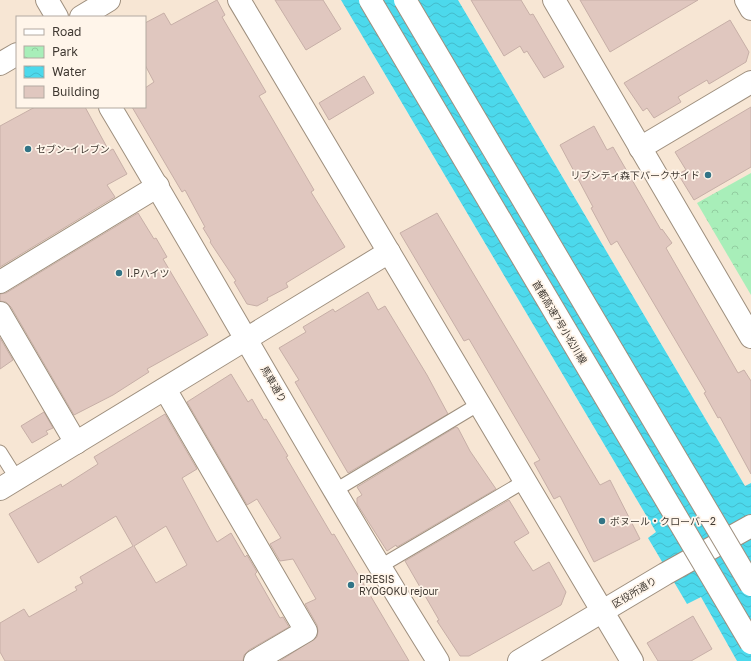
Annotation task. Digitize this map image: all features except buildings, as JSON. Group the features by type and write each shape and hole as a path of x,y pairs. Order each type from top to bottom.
{"main road":[{"path":"46,0 56,16"},
{"path":"83,16 109,0"},
{"path":"239,0 632,661"},
{"name":"首都高速7号小松川線","path":"370,0 751,643"},
{"path":"404,0 751,585"},
{"path":"554,0 751,337"},
{"path":"746,0 751,9"},
{"path":"0,64 16,55"},
{"path":"640,148 751,82"},
{"name":"馬車通り","path":"111,108 247,338 334,491 379,567 438,661"},
{"path":"0,282 158,186"},
{"path":"8,484 389,252"},
{"path":"0,313 76,443"},
{"path":"165,389 306,631 255,661"},
{"name":"区役所通り","path":"519,661 665,574 751,526"}],"lane":[{"path":"334,491 479,404"},
{"path":"0,452 8,484"},
{"path":"379,567 525,481"}],"green space":[{"path":"751,173 751,295 697,203"}],"water":[{"path":"341,0 458,0 745,486 751,483 751,661 737,661 701,597 687,604 648,538 656,532"}],"place":[{"name":"セブン-イレブン","path":"28,149"},
{"name":"リブシティ森下パークサイド","path":"708,175"},
{"name":"I.Pハイツ","path":"119,273"},
{"name":"ボヌール・クローバー2","path":"602,521"},
{"name":"PRESIS RYOGOKU rejour","path":"351,585"}]}
